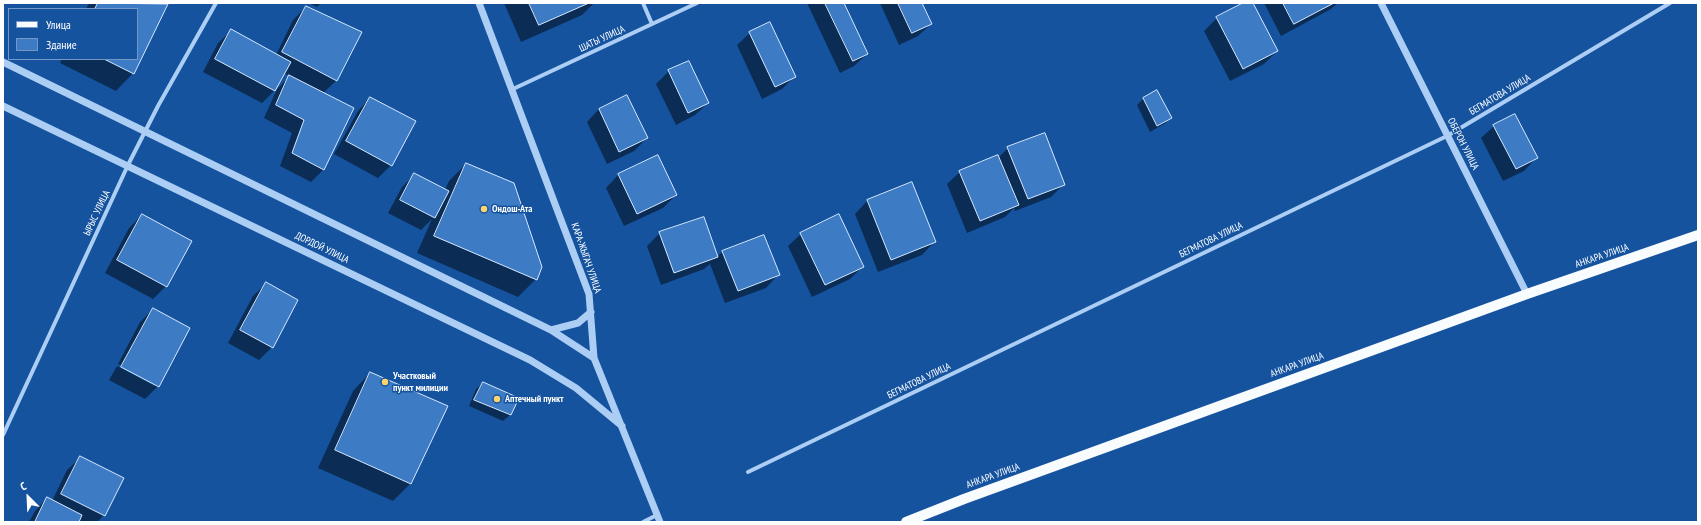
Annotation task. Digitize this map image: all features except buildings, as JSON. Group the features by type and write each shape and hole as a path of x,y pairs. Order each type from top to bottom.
{"main road":[{"name":"АНКАРА УЛИЦА","path":"906,522 964,499 1526,294 1698,235"}],"street":[{"name":"ЫРЫС УЛИЦА","path":"3,435 128,165 216,3"},
{"name":"КАРА-ЖЫГАЧ УЛИЦА","path":"479,3 513,89 589,294 594,358 659,519"},
{"path":"643,3 652,24"},
{"name":"ШАТЫ УЛИЦА","path":"513,89 697,3"},
{"name":"ОБЕРОН УЛИЦА","path":"1381,3 1526,294"},
{"name":"БЕГМАТОВА УЛИЦА","path":"748,472 1447,136 1670,3"},
{"path":"3,62 551,330 594,358"},
{"name":"ДОРДОЙ УЛИЦА","path":"3,106 530,360 576,388 622,426"},
{"path":"551,330 578,323 591,312"},
{"path":"643,522 659,519"}],"place":[{"name":"Ондош-Ата","path":"484,209"},
{"name":"Участковый пункт милиции","path":"385,382"},
{"name":"Аптечный пункт","path":"497,399"}]}
